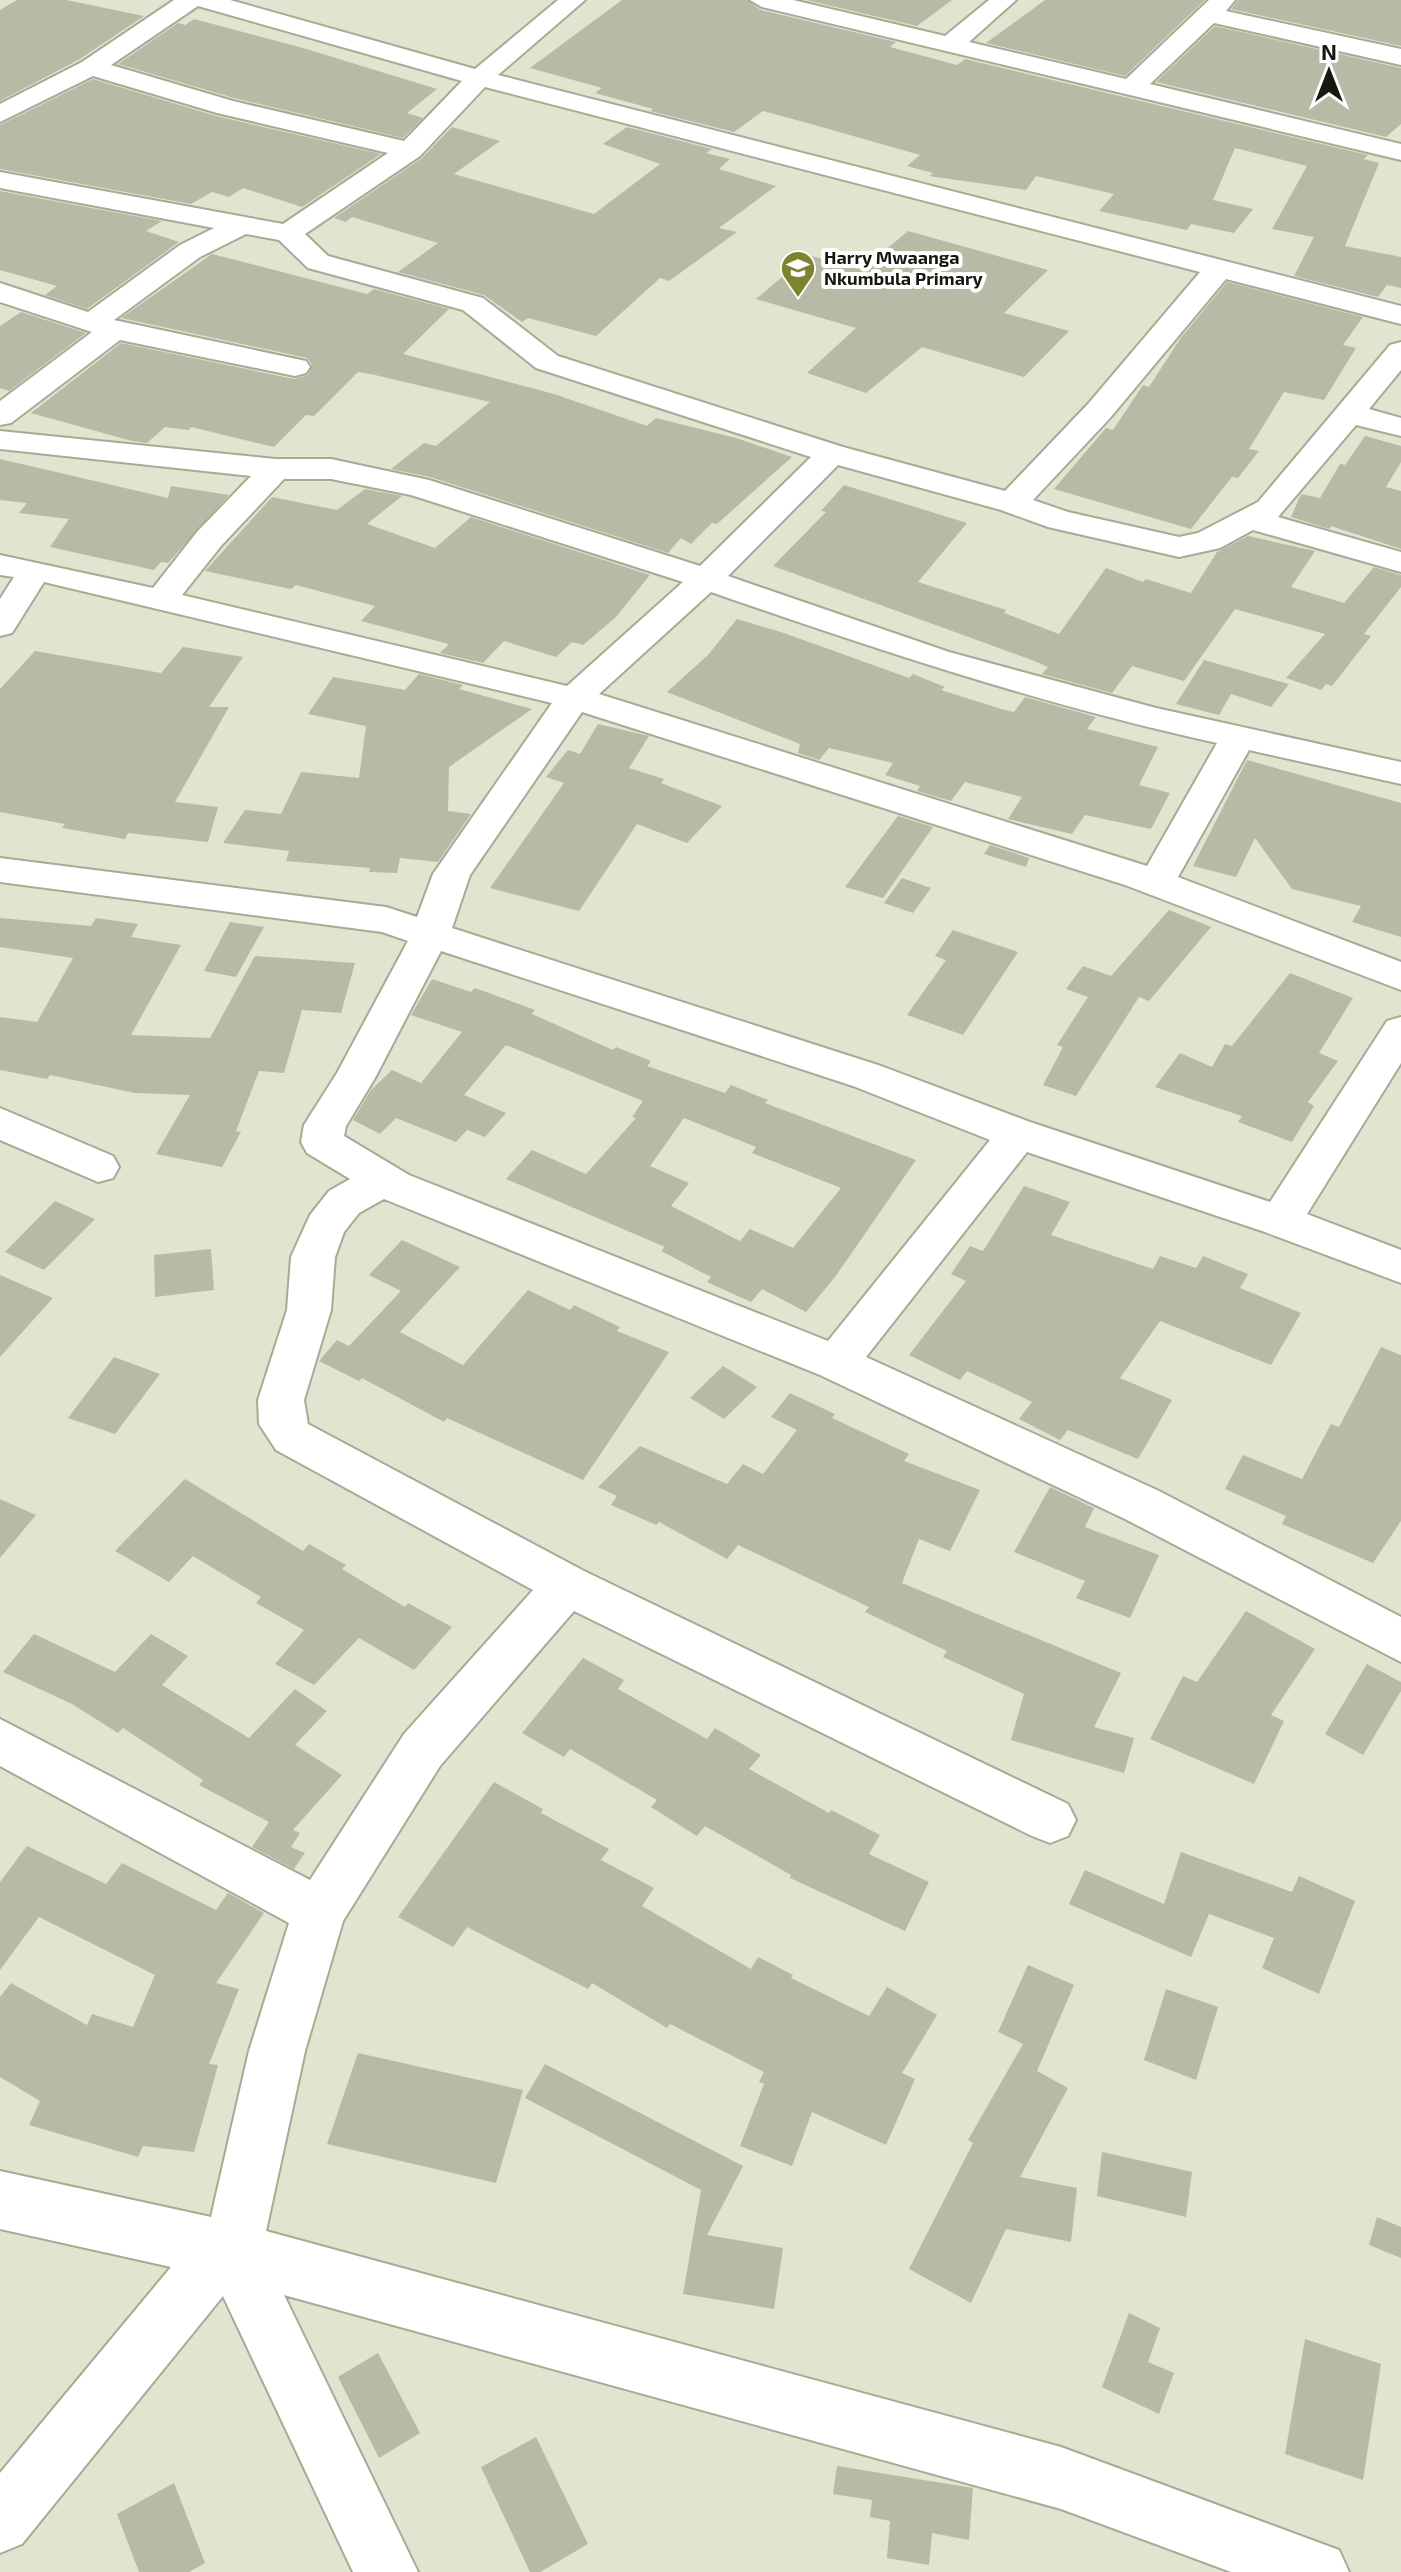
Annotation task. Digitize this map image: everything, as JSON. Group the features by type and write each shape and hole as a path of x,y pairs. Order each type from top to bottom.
{"street":[{"path":"0,114 91,67 191,0"},
{"path":"203,0 479,78 1221,266 1401,315"},
{"path":"288,233 410,150 479,78 573,0"},
{"path":"762,0 1401,152"},
{"path":"949,45 1004,0"},
{"path":"1130,89 1216,7 1401,57"},
{"path":"91,67 226,107 410,150"},
{"path":"0,180 288,233 318,262 473,304 547,362 832,454 1012,503 1059,520 1179,547 1208,541 1269,509 1401,351"},
{"path":"0,416 190,251 245,223"},
{"path":"1012,503 1099,411 1221,266"},
{"path":"0,292 102,327 295,367"},
{"path":"1351,414 1401,427"},
{"path":"0,440 275,469 331,469 418,487 706,579 937,659 1237,739 1401,773"},
{"path":"832,454 706,579 574,698 452,874 429,937 355,1078 325,1125 322,1142 382,1181 836,1363 1142,1505 1401,1641"},
{"path":"161,600 209,539 275,469"},
{"path":"1249,519 1401,562"},
{"path":"0,565 35,570 574,698 1156,883 1401,977"},
{"path":"0,626 35,570"},
{"path":"1156,883 1237,739"},
{"path":"0,870 386,920 429,937 867,1076 1018,1134 1280,1221 1401,1267"},
{"path":"1280,1221 1401,1031"},
{"path":"0,1123 98,1167"},
{"path":"836,1363 1018,1134"},
{"path":"382,1181 344,1202 325,1226 313,1257 309,1310 281,1400 282,1424 292,1437 567,1585 1050,1820"},
{"path":"0,2522 228,2250 277,2051 319,1912 422,1750 567,1585"},
{"path":"0,1741 319,1912"},
{"path":"0,2200 228,2250 1061,2478 1317,2572"},
{"path":"228,2250 386,2572"}],"building":[{"path":"17,0 66,0 144,16 80,59 0,101 0,10"},
{"path":"622,0 747,0 761,10 896,42 890,47 957,65 965,59 1368,155 1364,159 1379,163 1345,246 1401,257 1401,288 1387,285 1378,297 1294,276 1314,237 1272,229 1307,166 1235,148 1213,200 1253,209 1234,233 1191,224 1187,230 1099,211 1114,194 1036,176 1026,190 929,176 933,173 907,166 920,155 804,122 763,111 734,132 650,111 653,109 595,93 602,88 530,68"},
{"path":"806,0 952,0 917,26"},
{"path":"1045,0 1205,0 1125,76 986,43"},
{"path":"1238,0 1401,0 1401,46 1231,9"},
{"path":"194,19 437,89 407,113 423,118 403,138 234,98 118,64 178,23 185,25"},
{"path":"1215,26 1401,68 1401,124 1386,137 1156,82"},
{"path":"93,79 216,116 381,154 302,207 243,188 229,197 212,192 191,204 0,169 0,125"},
{"path":"452,127 500,141 454,174 594,214 660,164 603,144 627,127 712,149 706,153 730,159 719,169 776,186 719,228 737,232 669,281 660,278 596,336 528,318 522,322 484,295 398,272 438,243 352,217 346,222 334,218 422,158"},
{"path":"0,191 162,221 146,231 179,242 87,309 45,295 57,286 0,270"},
{"path":"908,231 1048,270 1004,313 1069,331 1024,377 922,347 866,393 807,373 856,328 756,299 808,255 862,270"},
{"path":"212,254 367,294 374,289 449,309 403,354 554,394 647,426 656,418 736,438 792,457 717,524 712,523 691,544 681,538 668,553 430,477 391,469 424,443 436,446 490,402 375,375 358,372 314,416 306,415 274,447 191,427 189,430 165,427 147,443 132,441 31,413 121,343 294,379 308,375 312,365 307,358 121,318"},
{"path":"1227,282 1363,317 1343,345 1356,348 1324,400 1284,392 1249,449 1259,451 1238,478 1232,477 1191,529 1054,489 1106,428 1113,430 1143,385 1149,387 1180,339"},
{"path":"21,312 86,333 9,391 0,388 0,326"},
{"path":"1365,436 1401,446 1401,462 1386,487 1401,491 1401,549 1331,526 1329,529 1291,517 1301,494 1320,498 1340,464 1345,465"},
{"path":"0,459 168,498 171,486 229,495 168,563 161,562 154,570 50,547 69,519 19,513 27,503 0,500"},
{"path":"844,485 967,523 918,582 1006,610 1004,613 1059,634 1106,568 1143,582 1146,579 1191,593 1217,552 1248,536 1315,551 1291,587 1344,603 1374,567 1401,575 1401,587 1364,634 1371,636 1332,686 1326,684 1321,690 1286,678 1325,634 1235,609 1184,681 1132,666 1112,693 1042,674 1048,667 1037,662 773,566 826,512 821,511"},
{"path":"365,489 402,496 367,524 435,548 471,517 650,575 615,618 583,645 572,642 556,657 504,641 483,663 440,653 449,644 361,621 375,606 296,585 291,589 205,571 272,497 337,510"},
{"path":"737,619 909,678 913,674 945,687 941,690 1001,709 1014,712 1025,697 1096,717 1087,729 1158,747 1139,785 1170,793 1151,829 1085,815 1072,834 1008,819 1022,797 965,782 951,801 917,791 920,786 885,775 893,763 829,748 819,760 798,753 800,744 667,692 708,655"},
{"path":"183,647 243,657 209,707 229,707 175,802 218,807 208,842 128,833 125,839 62,828 65,824 0,812 0,689 35,651 161,673"},
{"path":"1204,660 1289,684 1271,707 1231,694 1219,715 1176,704"},
{"path":"419,674 463,685 459,689 532,709 449,767 448,811 471,814 438,862 400,858 397,873 369,872 370,868 286,861 289,851 223,843 245,810 281,814 301,772 359,778 366,726 308,714 333,677 405,690"},
{"path":"598,724 649,736 629,768 664,779 661,783 722,806 687,843 637,824 579,911 490,888 564,783 546,777 568,750 580,754"},
{"path":"1247,760 1401,803 1401,937 1352,922 1361,906 1292,889 1255,838 1236,877 1193,866"},
{"path":"898,816 933,827 883,898 845,887"},
{"path":"990,845 1029,858 1026,867 984,854"},
{"path":"902,878 931,888 913,913 884,903"},
{"path":"1169,910 1211,927 1149,1001 1139,997 1076,1096 1043,1085 1063,1047 1057,1045 1088,997 1066,989 1083,966 1111,976"},
{"path":"0,918 91,926 96,918 138,924 131,937 181,945 131,1035 210,1038 255,956 355,963 341,1013 302,1010 284,1073 259,1071 236,1131 241,1132 222,1167 156,1154 190,1095 135,1093 50,1075 47,1079 0,1070 0,1017 37,1022 73,958 0,947"},
{"path":"230,922 264,927 236,977 204,971"},
{"path":"953,930 1018,952 963,1035 907,1015 946,960 935,956"},
{"path":"1290,973 1353,998 1319,1053 1338,1061 1308,1102 1314,1106 1292,1142 1238,1122 1242,1116 1155,1087 1180,1053 1212,1067 1225,1044 1232,1046"},
{"path":"432,979 471,992 475,988 535,1010 532,1014 613,1050 616,1047 651,1061 647,1066 725,1093 731,1085 768,1100 765,1103 916,1160 835,1277 806,1312 762,1289 751,1302 707,1282 711,1277 661,1251 665,1247 506,1179 532,1150 586,1174 636,1118 632,1117 643,1101 506,1045 464,1095 506,1113 485,1137 467,1130 456,1142 396,1118 380,1134 353,1120 371,1090 392,1070 421,1083 462,1032 411,1015","holes":["684,1118 756,1147 752,1153 841,1188 793,1248 750,1229 740,1241 671,1206 689,1183 650,1166"]},
{"path":"1024,1186 1070,1202 1051,1235 1153,1269 1160,1256 1196,1268 1203,1256 1248,1274 1240,1288 1301,1313 1271,1365 1160,1321 1120,1378 1172,1400 1138,1459 1068,1430 1060,1440 1019,1419 1032,1402 967,1371 960,1380 909,1355 966,1281 951,1274 970,1246 983,1251"},
{"path":"55,1201 95,1219 44,1270 5,1252"},
{"path":"402,1240 460,1267 400,1332 463,1365 528,1290 570,1310 574,1305 620,1327 617,1331 669,1352 583,1480 447,1418 444,1422 362,1378 359,1381 319,1361 337,1340 349,1346 401,1291 369,1275"},
{"path":"211,1249 214,1290 155,1297 154,1255"},
{"path":"0,1275 53,1298 0,1357"},
{"path":"1381,1347 1401,1355 1401,1521 1373,1563 1282,1524 1286,1516 1225,1489 1243,1455 1302,1479 1331,1424 1339,1427"},
{"path":"114,1357 160,1374 115,1434 68,1418"},
{"path":"723,1366 757,1387 724,1419 690,1398"},
{"path":"790,1393 835,1414 832,1418 909,1454 904,1461 980,1490 950,1551 919,1539 902,1583 1121,1673 1094,1727 1134,1738 1124,1773 1011,1740 1024,1694 943,1657 947,1651 865,1612 869,1607 738,1545 727,1559 659,1522 656,1525 611,1505 617,1496 598,1487 640,1446 727,1484 743,1464 763,1474 797,1430 771,1417"},
{"path":"185,1479 303,1551 309,1544 346,1565 342,1569 405,1607 408,1603 452,1627 414,1670 359,1638 314,1685 275,1664 304,1630 256,1603 261,1597 193,1556 169,1582 115,1551"},
{"path":"1050,1487 1094,1508 1085,1527 1159,1555 1130,1618 1076,1598 1085,1581 1014,1552"},
{"path":"0,1499 36,1515 0,1558"},
{"path":"1246,1611 1315,1649 1271,1715 1284,1721 1254,1784 1150,1739 1183,1676 1197,1682"},
{"path":"34,1634 115,1672 151,1634 188,1656 162,1685 249,1738 295,1689 327,1711 295,1745 342,1775 293,1830 300,1833 291,1847 305,1853 294,1869 252,1847 269,1822 199,1785 203,1780 123,1728 118,1733 72,1704 3,1672"},
{"path":"583,1658 624,1680 618,1689 707,1739 715,1728 761,1755 749,1769 829,1813 831,1810 880,1835 869,1854 929,1882 905,1931 790,1878 791,1875 705,1826 697,1836 651,1807 657,1800 570,1749 564,1757 522,1733"},
{"path":"1367,1664 1401,1682 1401,1691 1363,1755 1325,1734"},
{"path":"494,1782 543,1809 541,1813 609,1849 601,1860 654,1888 642,1906 751,1969 758,1957 793,1975 791,1978 869,2016 887,1987 937,2015 902,2073 915,2079 886,2145 812,2112 792,2166 740,2146 764,2084 759,2082 764,2072 670,2024 667,2028 592,1983 588,1989 467,1927 453,1947 398,1917"},
{"path":"27,1846 106,1884 122,1863 216,1910 228,1893 264,1913 216,1983 239,1989 209,2064 218,2065 194,2152 143,2146 138,2157 29,2125 40,2101 0,2077 0,1997 11,1983 87,2025 92,2014 133,2027 155,1975 39,1917 0,1970 0,1882"},
{"path":"1181,1852 1292,1892 1299,1876 1355,1901 1319,1994 1262,1968 1274,1938 1209,1914 1191,1957 1069,1904 1085,1870 1164,1904"},
{"path":"1028,1965 1074,1985 1037,2071 1068,2088 1020,2177 1077,2188 1071,2242 1006,2229 971,2303 909,2269 973,2143 968,2140 1023,2044 998,2032"},
{"path":"1166,1989 1218,2007 1196,2080 1144,2060"},
{"path":"358,2053 523,2090 496,2183 327,2144"},
{"path":"545,2064 743,2166 707,2235 783,2248 774,2309 683,2294 701,2190 525,2098"},
{"path":"1102,2152 1192,2172 1186,2217 1097,2196"},
{"path":"1377,2217 1401,2227 1401,2258 1369,2245"},
{"path":"1129,2313 1160,2328 1148,2362 1174,2373 1159,2414 1102,2387"},
{"path":"1305,2339 1381,2364 1363,2480 1285,2454"},
{"path":"378,2353 420,2433 379,2458 338,2377"},
{"path":"536,2437 588,2544 540,2572 530,2572 481,2467"},
{"path":"837,2466 973,2488 969,2540 932,2533 929,2565 887,2558 890,2521 870,2517 872,2500 833,2494"},
{"path":"174,2483 205,2563 189,2572 139,2572 117,2514"}],"place":[{"name":"Harry Mwaanga Nkumbula Primary","path":"798,299"}]}
